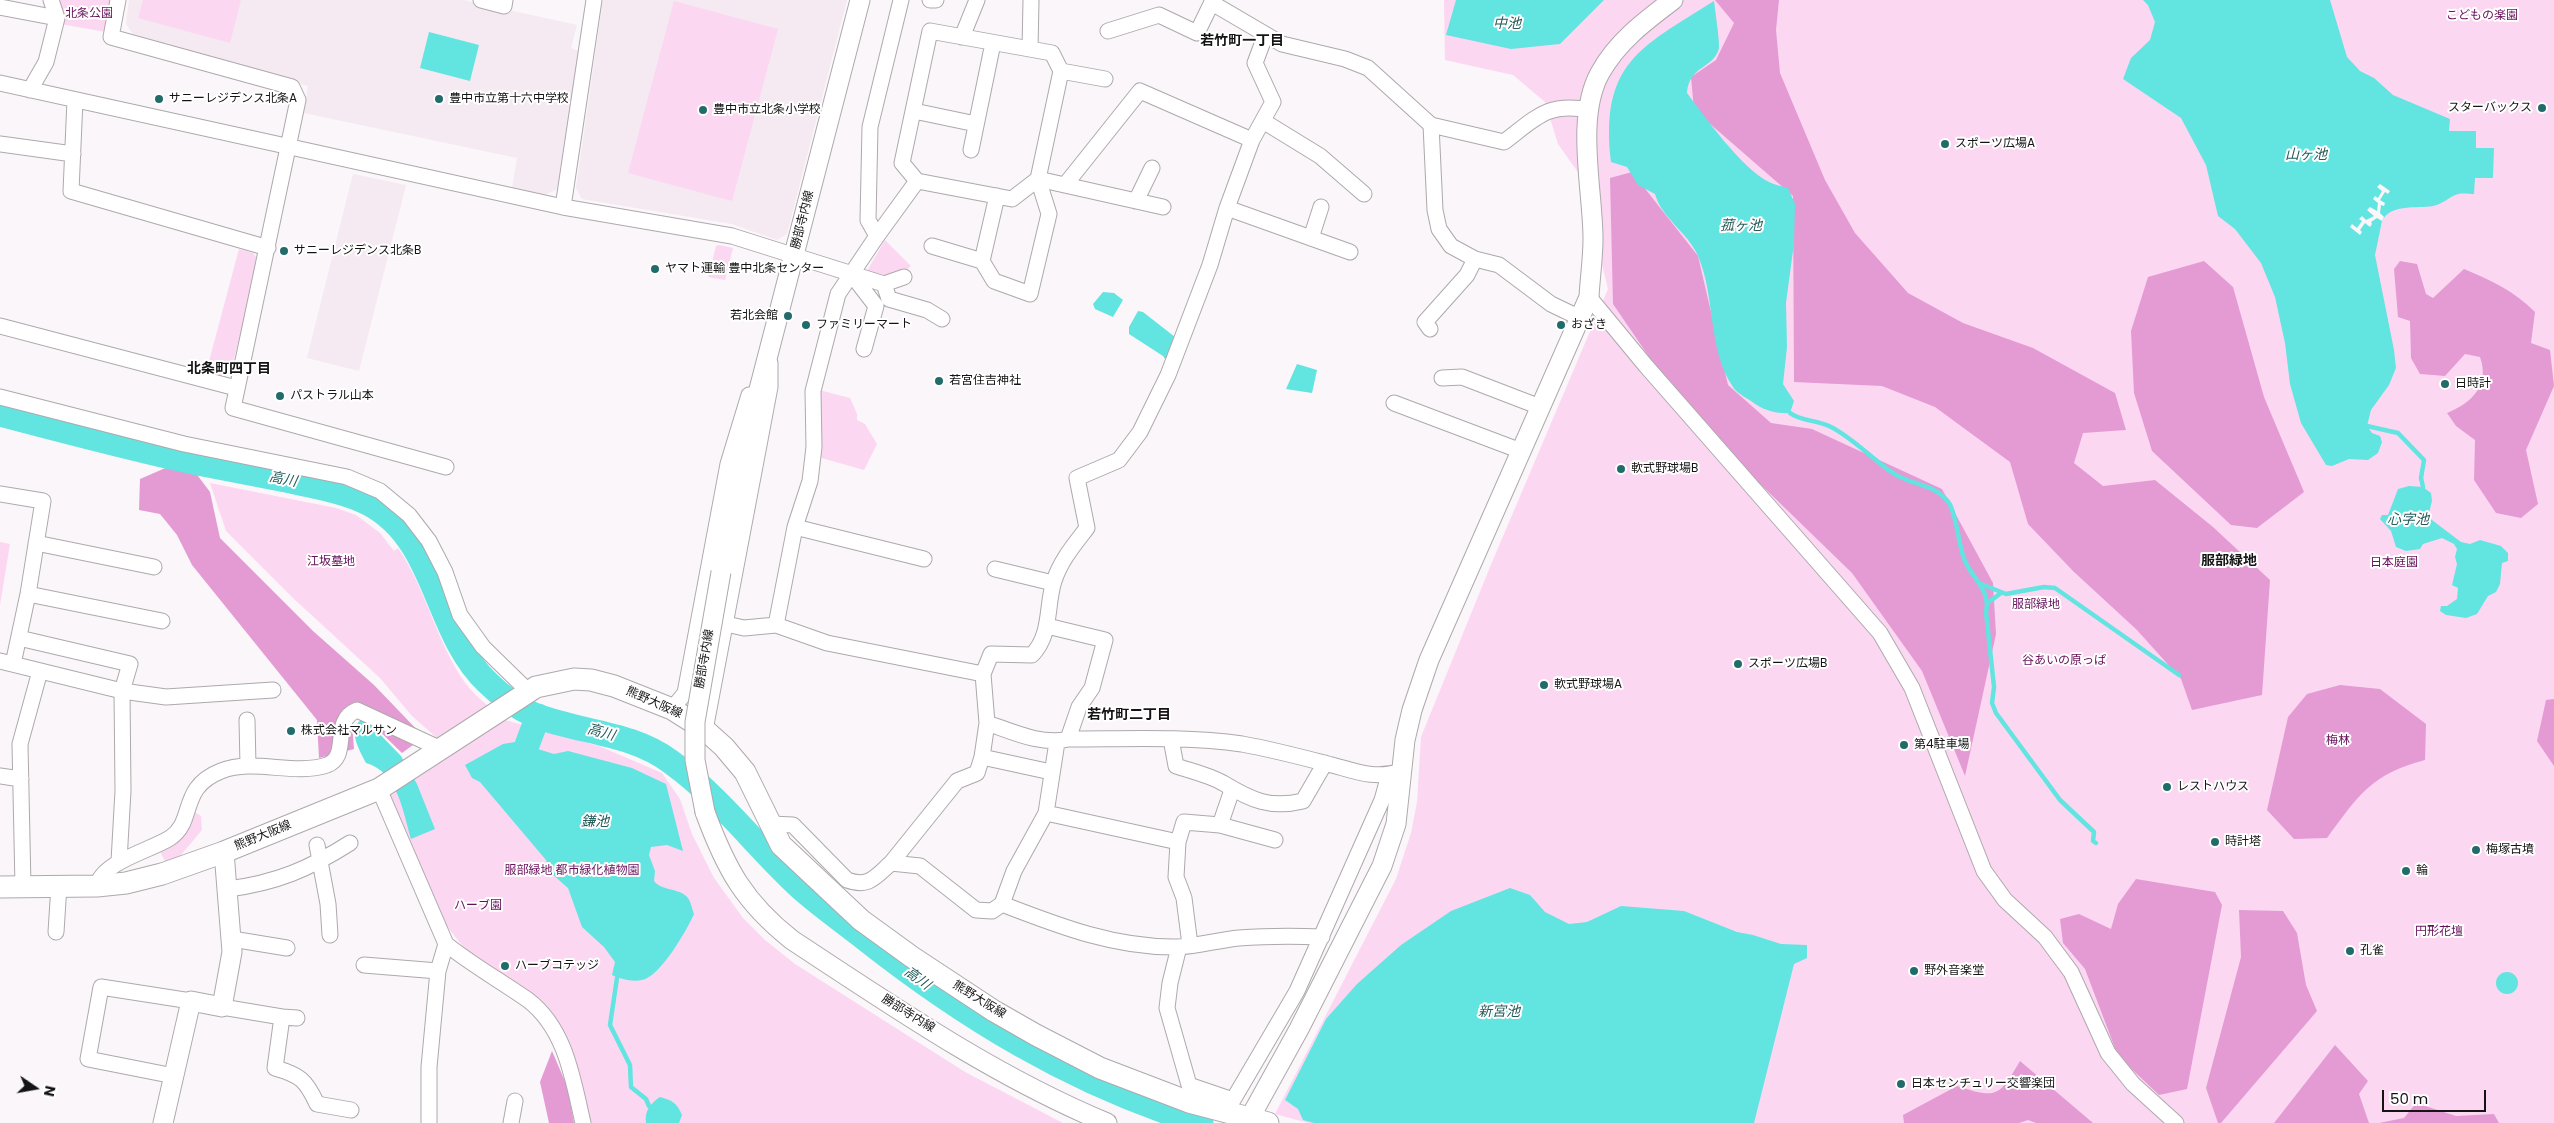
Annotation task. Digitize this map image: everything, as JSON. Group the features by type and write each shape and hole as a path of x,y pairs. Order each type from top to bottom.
{"main road":[{"name":"熊野大阪線","path":"0,886 97,886 126,883 162,874 224,852 382,787 525,693 558,682 574,679 591,680 614,686 672,709 705,730 724,747 745,772 781,845 861,920 912,957 994,1011 1100,1068 1166,1094 1255,1121"}],"street":[{"path":"30,90 46,62 57,18 51,0"},
{"path":"118,0 111,37 292,87 298,100 233,408 446,467"},
{"path":"481,0 504,6 506,0"},
{"path":"563,207 594,0"},
{"name":"勝部寺内線","path":"860,0 740,470 695,722 695,760 705,812 718,847 738,884 758,908 792,940 980,1060 1034,1090 1107,1123"},
{"path":"877,236 868,220 870,127 901,0"},
{"path":"930,0 936,0"},
{"path":"962,37 977,0"},
{"path":"1030,49 1031,0"},
{"path":"1275,840 1220,825 1184,822 1178,842 1176,877 1184,898 1185,946 1170,983 1167,1008 1188,1085 1233,1100 1282,1017 1322,937 1395,773 1412,710 1430,660 1578,317 1589,297 1593,239 1587,161 1589,110 1600,74 1620,44 1672,0"},
{"path":"1108,31 1159,15 1197,34 1212,2 1265,36 1282,44 1345,59 1368,68 1431,124 1504,142 1549,109 1568,106 1589,110"},
{"path":"0,7 57,18"},
{"path":"932,246 982,261 994,281 1030,294 1049,214 1038,180 1061,71 1052,53 930,31 902,164 917,181 1012,199 1038,180 1164,207"},
{"path":"771,824 793,825 847,880 859,884 871,881 890,863 957,782 977,772 982,756 987,723 983,674 991,654 1032,655 1040,647 1047,626 1053,583 1064,558 1087,528 1077,478 1119,460 1140,432 1168,375 1210,265 1227,208 1252,140 1273,102 1255,63 1265,36"},
{"path":"971,150 993,43"},
{"path":"1061,71 1105,79"},
{"path":"0,83 563,207 732,236 884,284 904,277"},
{"path":"1065,185 1140,91 1252,140"},
{"path":"75,100 72,190 268,248"},
{"path":"914,111 976,124"},
{"path":"1263,121 1320,156 1364,194"},
{"path":"1431,124 1435,210 1439,228 1451,246 1475,258 1499,265 1551,304 1578,317"},
{"path":"0,144 73,154"},
{"path":"1136,201 1152,168"},
{"path":"776,625 795,527 810,481 814,447 813,391 838,294 917,181"},
{"path":"982,261 997,196"},
{"path":"1311,238 1321,207"},
{"path":"1227,208 1350,252"},
{"path":"1430,329 1425,322 1467,275 1475,258"},
{"path":"852,275 876,306 864,349"},
{"path":"884,284 889,299 928,310 942,319"},
{"path":"1589,297 1606,324 1642,370 1850,605 1874,636 1907,689 1980,873 2003,904 2040,940 2067,975 2105,1056 2130,1087 2169,1123"},
{"path":"1589,297 1646,366 1880,633 1912,688 1984,871 2005,900 2045,937 2071,972 2108,1053 2133,1084 2176,1123"},
{"path":"0,326 236,388"},
{"path":"705,730 770,387 770,351"},
{"path":"672,709 685,693 728,464 752,382 770,351"},
{"path":"1442,378 1462,377 1540,407"},
{"path":"0,397 184,444 347,477 380,491 409,515 429,541 445,572 460,615 483,647 525,693"},
{"path":"1394,403 1521,451"},
{"path":"0,494 43,501 19,638 6,662 122,691 166,697 193,689 265,686"},
{"path":"795,527 924,559"},
{"path":"36,543 97,562 145,570"},
{"path":"995,569 1053,583"},
{"path":"28,594 84,612 138,623 162,621"},
{"path":"726,624 744,628 776,625 827,643 983,674"},
{"path":"890,863 920,866 976,910 992,911 1002,904 1014,871 1046,813 1051,772 1062,740 1079,707 1092,688 1105,640 1047,626"},
{"path":"19,638 130,664 122,691 123,791 119,860"},
{"path":"22,887 20,744 40,671"},
{"path":"97,886 99,877 119,860 131,858 172,836 181,826 191,795 203,780 221,771 248,766 306,768 325,765 335,761 339,754 339,739 344,720 349,713 357,710 440,749"},
{"path":"247,720 248,766"},
{"path":"987,723 1022,735 1062,740 1171,739 1242,744 1325,763 1370,776 1395,773"},
{"path":"1171,739 1176,766 1222,783 1232,790 1266,804 1286,806 1303,801 1325,763"},
{"path":"982,756 1051,772"},
{"path":"1255,1121 1299,1029 1382,866 1396,824 1395,773"},
{"path":"0,776 21,779"},
{"path":"382,787 446,944 466,960 529,1001 547,1021 562,1043 572,1074 583,1123"},
{"path":"1220,825 1232,790"},
{"path":"1046,813 1178,842"},
{"path":"228,889 261,885 294,874 320,862 350,843"},
{"path":"317,846 320,862 321,905 330,935"},
{"path":"222,1007 232,952 224,852"},
{"path":"56,932 59,885"},
{"path":"1002,904 1095,938 1131,943 1185,946 1288,935 1322,937"},
{"path":"232,939 287,948"},
{"path":"429,1123 429,1067 438,970 446,944"},
{"path":"364,965 438,970"},
{"path":"174,1076 88,1059 101,987 297,1018"},
{"path":"163,1123 191,1001"},
{"path":"282,1016 275,1068 296,1073 310,1089 317,1104 351,1110"},
{"path":"1282,1017 1299,1029"},
{"path":"511,1123 515,1101"}],"shaded area":[{"name":"豊中市立第十六中学校","path":"129,0 463,0 577,25 571,48 579,51 557,189 543,196 512,188 517,158 304,113 308,86 133,34 126,24"},
{"name":"豊中市立北条小学校","path":"603,0 847,0 787,234 777,240 732,224 582,199 576,188"},
{"path":"353,174 406,185 359,371 307,358"}],"green space":[{"name":"北条公園","path":"57,0 111,0 106,32 60,24"},
{"path":"143,0 241,0 230,43 138,18"},
{"name":"服部緑地","path":"1444,0 2554,0 2554,1123 1308,1123 1275,1114 1396,879 1411,833 1417,802 1421,737 1490,567 1608,289 1580,175 1558,144 1545,102 1513,75 1445,60"},
{"path":"1715,0 1779,0 1776,30 1780,73 1825,180 1855,233 1908,293 1963,323 2033,348 2115,393 2126,430 2083,433 2074,463 2103,486 2155,480 2213,527 2270,580 2262,695 2192,710 2181,679 2137,630 2073,571 2028,524 2010,462 1935,407 1882,386 1794,382 1793,196 1694,110 1691,77 1716,60 1734,23"},
{"path":"674,1 778,29 732,201 628,173"},
{"path":"1632,172 1698,256 1728,385 1771,423 1812,429 1942,489 1993,583 1996,634 1965,776 1922,671 1852,573 1754,478 1654,364 1613,304 1610,178"},
{"path":"885,240 911,266 901,273 890,275 867,271"},
{"path":"716,246 733,248 725,280 708,277"},
{"path":"239,249 253,253 259,261 230,374 224,377 211,375 207,369"},
{"path":"2204,261 2233,287 2264,397 2304,492 2257,528 2231,525 2152,451 2134,393 2131,331 2148,277"},
{"path":"2400,261 2417,264 2426,294 2433,298 2464,269 2502,287 2535,312 2531,343 2550,350 2554,386 2526,450 2538,504 2521,518 2496,513 2474,480 2475,440 2456,426 2447,413 2464,404 2477,392 2483,376 2480,357 2465,354 2445,376 2420,374 2411,358 2410,321 2398,317 2394,269"},
{"path":"819,390 850,398 857,414 857,420 865,424 877,444 864,470 818,457"},
{"path":"170,466 195,472 210,492 220,538 313,631 374,685 424,737 402,753 368,720 357,718 352,724 354,749 319,758 317,720 192,565 177,535 160,514 139,510 140,479"},
{"name":"江坂墓地","path":"210,483 336,508 356,515 380,533 394,551 398,548 408,564 456,668 468,687 488,706 437,738 412,716 380,678 293,598 226,531"},
{"path":"0,542 10,544 0,605"},
{"name":"梅林","path":"2340,685 2380,689 2426,724 2425,760 2391,772 2367,788 2327,838 2294,839 2267,810 2288,717 2307,694"},
{"path":"2554,699 2554,766 2537,741 2546,700"},
{"name":"服部緑地 都市緑化植物園","path":"505,720 599,746 662,773 680,799 692,834 714,878 743,918 765,940 795,964 965,1072 1063,1123 590,1123 580,1075 568,1041 554,1018 468,953 446,925 390,796"},
{"path":"192,810 201,816 202,830 180,856 165,861 159,850"},
{"path":"2136,879 2215,892 2222,905 2187,1089 2159,1095 2118,1056 2085,969 2063,943 2060,919 2079,914 2111,929 2118,904"},
{"path":"2239,910 2283,911 2297,933 2306,985 2317,1011 2221,1123 2218,1123 2206,1088 2241,957"},
{"path":"2335,1045 2368,1081 2359,1094 2369,1123 2274,1123"},
{"path":"552,1051 567,1086 574,1123 549,1123 540,1082"},
{"path":"2020,1061 2093,1123 2036,1123 2028,1120 2019,1123 1904,1123 1903,1115 1957,1086 1981,1093 1996,1092 2007,1082"},
{"path":"2416,1103 2456,1116 2494,1114 2499,1123 2379,1123 2404,1118"}],"water":[{"name":"中池","path":"1456,0 1604,0 1560,44 1511,49 1446,35"},
{"name":"山ヶ池","path":"2143,0 2330,0 2347,57 2360,71 2374,78 2393,95 2450,119 2449,131 2476,131 2476,148 2494,148 2493,178 2475,178 2474,194 2458,194 2433,206 2398,209 2386,215 2382,221 2375,255 2396,368 2389,385 2371,410 2367,426 2372,433 2380,436 2382,442 2378,453 2368,460 2349,459 2332,466 2326,465 2301,423 2290,384 2285,343 2275,297 2261,263 2235,229 2218,216 2206,165 2181,118 2123,79 2131,58 2150,40 2155,22 2148,5"},
{"name":"菰ヶ池","path":"1714,1 1719,48 1712,60 1692,77 1687,93 1747,166 1771,183 1788,188 1795,204 1794,243 1786,303 1787,347 1783,384 1794,401 1790,413 1780,413 1764,409 1741,395 1733,387 1719,356 1704,272 1694,247 1663,211 1655,194 1638,185 1627,167 1611,162 1609,129 1612,102 1619,80 1630,62 1665,32"},
{"path":"429,32 479,45 470,81 420,68"},
{"path":"1103,292 1114,293 1123,300 1113,317 1095,309 1093,304"},
{"path":"1138,311 1143,312 1175,337 1168,363 1163,356 1129,334 1129,327"},
{"path":"1297,364 1317,370 1312,393 1286,389"},
{"name":"心字池","path":"2409,486 2423,487 2431,493 2432,501 2428,517 2461,542 2470,544 2480,540 2501,546 2508,553 2508,561 2502,563 2500,584 2496,592 2488,596 2477,614 2466,618 2446,615 2440,611 2441,606 2447,606 2457,599 2458,588 2452,585 2457,564 2455,557 2457,549 2454,544 2442,538 2423,544 2420,549 2406,551 2396,547 2391,531 2380,519 2382,515 2388,515 2398,489"},
{"path":"361,720 367,721 401,756 417,784 435,829 411,839 398,794 385,775 377,768 366,763 358,747 355,729"},
{"name":"鎌池","path":"515,742 554,754 568,751 632,768 666,784 683,851 667,845 651,847 649,855 655,871 654,881 662,887 684,895 689,900 694,914 665,962 649,977 634,981 612,975 615,962 604,947 582,927 568,888 552,874 546,860 480,782 472,778 465,765 503,744"},
{"name":"新宮池","path":"1510,888 1530,895 1545,912 1569,924 1587,922 1621,906 1684,911 1737,932 1781,944 1807,945 1807,958 1794,964 1754,1123 1314,1123 1303,1120 1298,1109 1285,1100 1326,1019 1357,984 1401,945 1451,911"},
{"path":"2507,972 2515,975 2518,983 2515,991 2507,994 2499,991 2496,983 2499,975"},
{"path":"660,1097 676,1105 682,1115 679,1123 646,1123 646,1115 649,1108"}],"pier":[{"path":"2380,184 2390,191 2388,194 2385,192 2380,200 2385,203 2384,206 2381,205 2380,213 2384,217 2382,221 2377,218 2371,222 2370,227 2365,223 2360,230 2362,232 2360,235 2350,227 2352,224 2357,228 2362,221 2359,219 2362,216 2366,220 2374,216 2367,210 2370,207 2377,211 2378,203 2373,199 2375,196 2378,198 2382,191 2377,187"}],"waterway":[{"path":"1790,413 1799,418 1824,424 1837,430 1893,473 1930,488 1949,503 1954,515 1965,561 1984,591 1986,598 1994,687 1992,703 1996,713 2060,800 2094,832 2093,841 2096,843"},
{"name":"高川","path":"0,414 173,458 330,490 350,495 368,503 391,519 409,539 422,562 456,638 470,661 487,682 509,701 534,715 551,721 622,739 656,752 706,791 809,895 938,993 979,1020 1064,1068 1108,1089 1201,1123"},
{"path":"2367,426 2398,433 2424,460 2421,478 2423,487"},
{"path":"1981,584 2006,594 2044,587 2055,588 2179,675"},
{"path":"1989,602 2001,593"},
{"path":"527,745 538,716"},
{"path":"617,978 610,1025 630,1065 631,1087 646,1099 649,1106"}],"place":[{"name":"サニーレジデンス北条A","path":"159,99"},
{"name":"豊中市立第十六中学校","path":"439,99"},
{"name":"スターバックス","path":"2542,108"},
{"name":"豊中市立北条小学校","path":"703,110"},
{"name":"スポーツ広場A","path":"1945,144"},
{"name":"サニーレジデンス北条B","path":"284,251"},
{"name":"ヤマト運輸 豊中北条センター","path":"655,269"},
{"name":"若北会館","path":"788,316"},
{"name":"ファミリーマート","path":"806,325"},
{"name":"おざき","path":"1561,325"},
{"name":"若宮住吉神社","path":"939,381"},
{"name":"日時計","path":"2445,384"},
{"name":"パストラル山本","path":"280,396"},
{"name":"軟式野球場B","path":"1621,469"},
{"name":"スポーツ広場B","path":"1738,664"},
{"name":"軟式野球場A","path":"1544,685"},
{"name":"株式会社マルサン","path":"291,731"},
{"name":"第4駐車場","path":"1904,745"},
{"name":"レストハウス","path":"2167,787"},
{"name":"時計塔","path":"2215,842"},
{"name":"梅塚古墳","path":"2476,850"},
{"name":"輪","path":"2406,871"},
{"name":"孔雀","path":"2350,951"},
{"name":"ハーブコテッジ","path":"505,966"},
{"name":"野外音楽堂","path":"1914,971"},
{"name":"日本センチュリー交響楽団","path":"1901,1084"}],"district":[{"name":"若竹町一丁目","path":"1242,41"},
{"name":"北条町四丁目","path":"229,369"},
{"name":"服部緑地","path":"2229,561"},
{"name":"若竹町二丁目","path":"1129,715"}],"park label":[{"name":"こどもの楽園","path":"2482,16"},
{"name":"日本庭園","path":"2394,563"},
{"name":"谷あいの原っぱ","path":"2064,661"},
{"name":"ハーブ園","path":"478,906"},
{"name":"円形花壇","path":"2439,932"}]}
